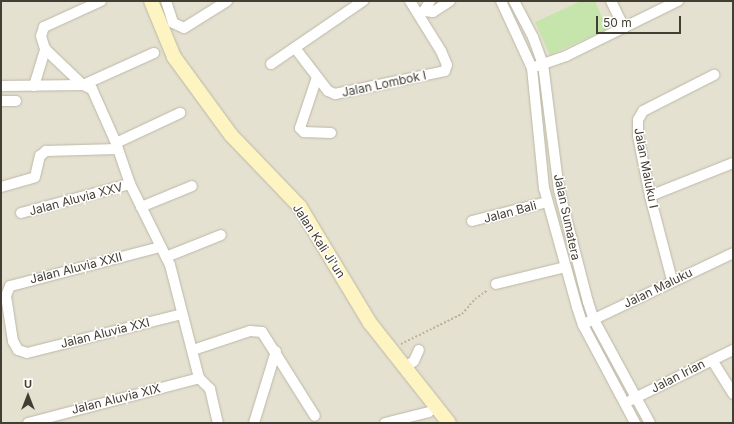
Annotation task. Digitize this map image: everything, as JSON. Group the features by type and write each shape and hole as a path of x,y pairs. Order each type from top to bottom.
{"street":[{"path":"101,1 42,28 41,36 45,49 83,85 92,89 117,146 130,184 166,257 200,378 210,389 218,423"},
{"name":"Jalan Kali Ji'un","path":"151,1 174,57 231,135 300,207 370,322 449,423"},
{"path":"166,1 173,23 184,28 227,1"},
{"path":"271,64 363,1"},
{"path":"410,1 422,12 433,12 450,1"},
{"path":"422,12 430,1"},
{"name":"Jalan Sumatera","path":"501,1 532,68 547,202 583,325 635,423"},
{"name":"Jalan Sumatera","path":"514,1 533,37 542,64 559,190 594,320 650,423"},
{"path":"611,1 624,28"},
{"path":"532,68 624,28 678,1"},
{"name":"Jalan Lombok I","path":"295,48 328,91 339,94 447,69 441,51 422,12"},
{"path":"34,86 45,49"},
{"path":"1,86 83,85 154,53"},
{"name":"Jalan Maluku I","path":"672,280 650,196 638,136 638,117 643,111 714,75"},
{"path":"317,77 300,128 304,132 331,133"},
{"path":"1,101 16,101"},
{"path":"1,187 35,177 40,156 46,151 117,146 180,113"},
{"path":"650,196 733,163"},
{"name":"Jalan Aluvia XXV","path":"21,213 130,184"},
{"path":"141,207 192,186"},
{"name":"Jalan Bali","path":"472,221 547,202"},
{"path":"166,257 221,235"},
{"name":"Jalan Aluvia XXII","path":"27,353 18,350 15,347 6,304 6,291 16,283 160,247"},
{"name":"Jalan Maluku","path":"583,325 672,280 733,253"},
{"path":"496,284 566,267"},
{"name":"Jalan Aluvia XXI","path":"27,353 182,314"},
{"path":"193,350 258,331 276,351 315,416"},
{"path":"406,367 414,361 419,350"},
{"name":"Jalan Irian","path":"624,403 733,350"},
{"path":"254,423 276,351"},
{"path":"712,360 733,394"},
{"name":"Jalan Aluvia XIX","path":"31,422 200,378"},
{"path":"385,423 429,412"}],"path":[{"path":"392,349 462,314 475,299 496,284"}],"shaded area":[{"path":"1,1 733,1 733,423 1,423"}],"green space":[{"path":"581,1 595,1 607,29 550,55 535,22"}]}
